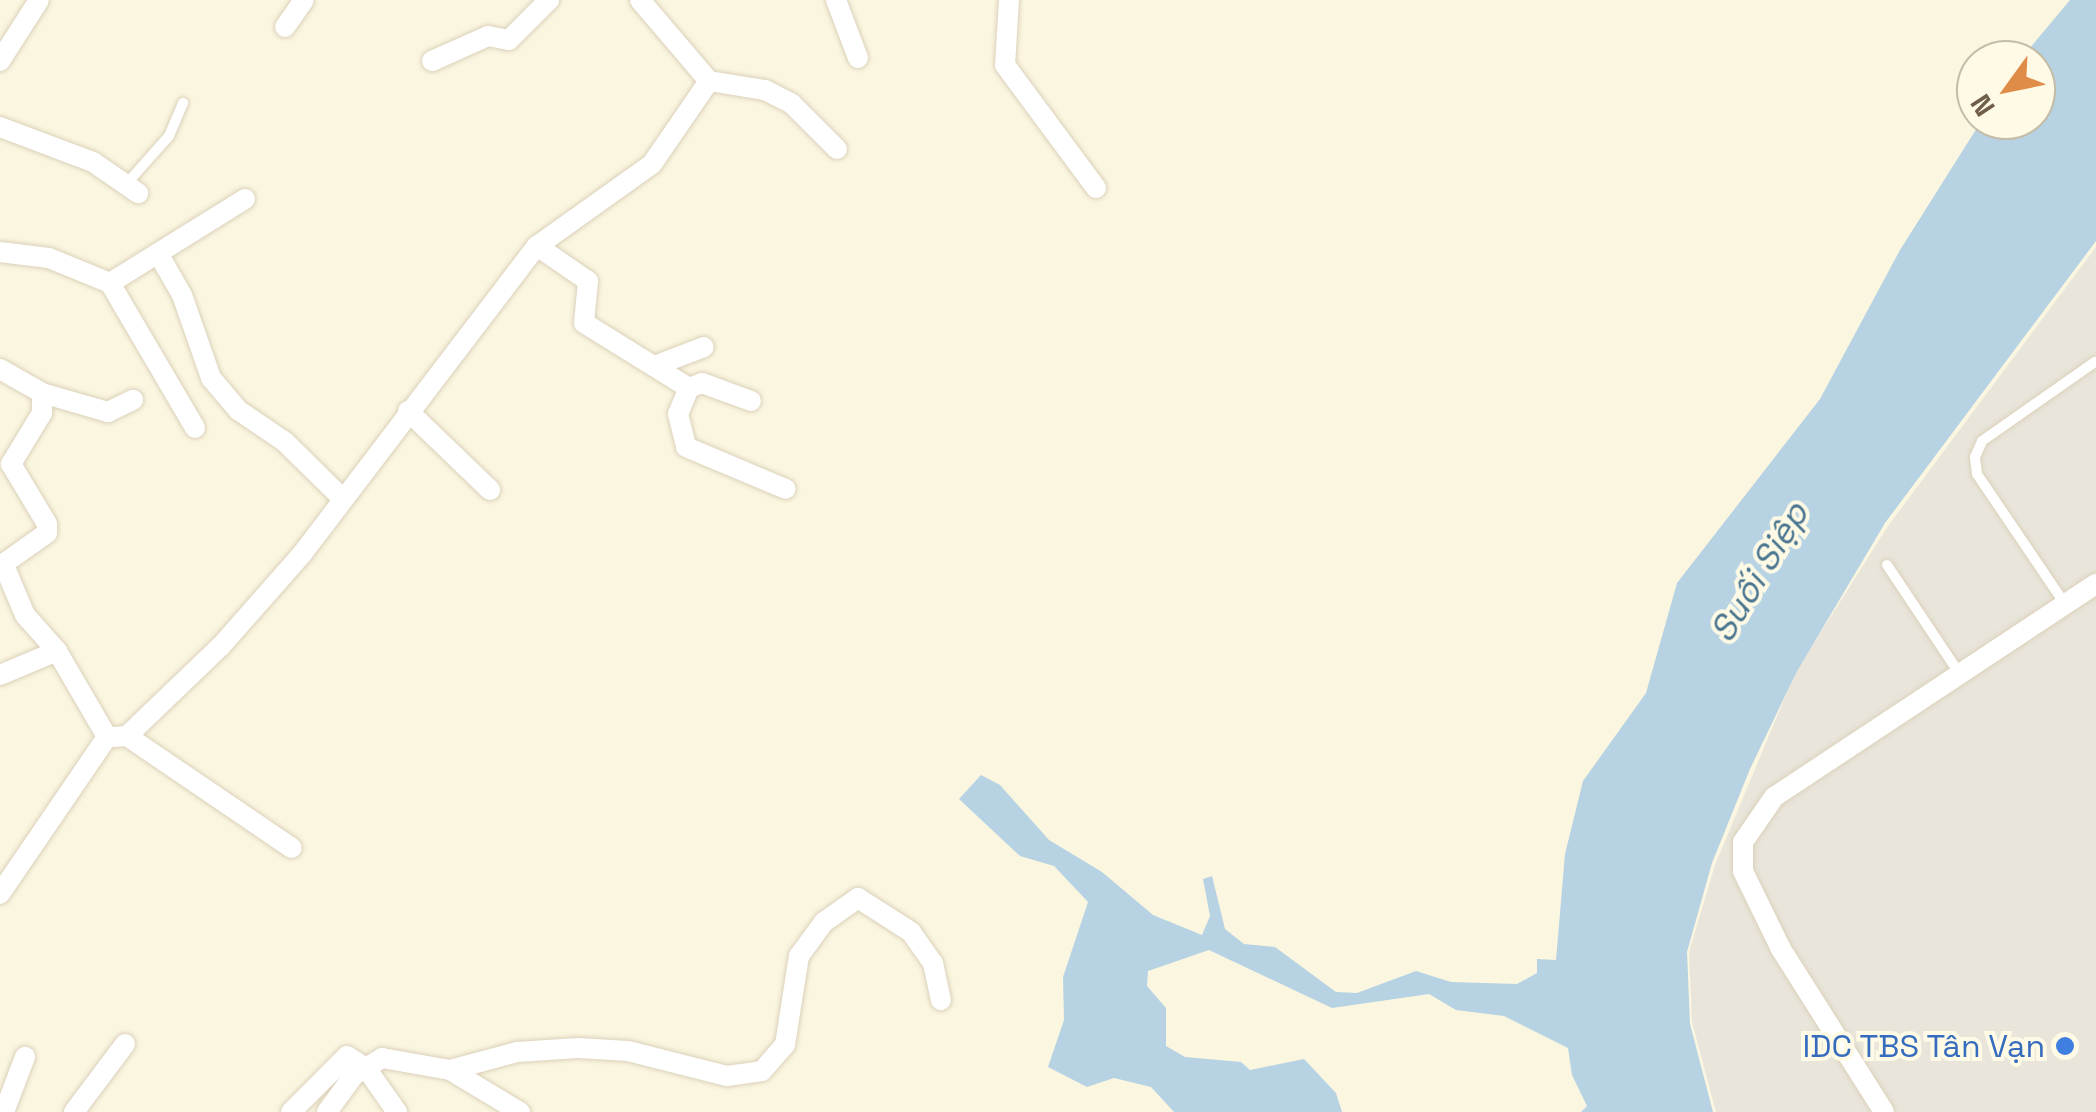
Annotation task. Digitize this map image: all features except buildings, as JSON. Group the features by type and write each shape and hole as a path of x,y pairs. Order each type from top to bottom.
{"street":[{"path":"0,61 38,0"},
{"path":"285,28 304,0"},
{"path":"432,61 488,36 509,40 550,0"},
{"path":"836,0 858,58"},
{"path":"1008,0 1005,65 1096,188"},
{"path":"652,3 710,81 765,90 790,103 837,149"},
{"path":"0,894 117,736 221,646 302,554 536,246 652,164 710,81"},
{"path":"0,127 133,187"},
{"path":"110,283 159,256 244,199"},
{"path":"536,246 588,281 584,323 657,364 689,388"},
{"path":"0,252 50,258 110,283 196,428"},
{"path":"159,256 182,295 211,378 238,410 285,442 342,498"},
{"path":"657,364 704,347"},
{"path":"0,368 42,393 108,412 132,400"},
{"path":"751,400 702,383 689,388 678,414 686,447 786,490"},
{"path":"42,393 42,413 11,464 47,533 6,562 25,615 56,650 117,736 292,848"},
{"path":"408,411 490,490"},
{"path":"1884,1112 1780,950 1743,871 1744,842 1774,797 2096,584"},
{"path":"0,675 56,650"},
{"path":"450,1070 517,1052 578,1048 628,1051 727,1076 762,1072 785,1045 799,956 824,922 858,898 911,932 934,963 941,1000"},
{"path":"74,1112 125,1044"},
{"path":"4,1112 24,1057"},
{"path":"292,1112 342,1057 366,1068 397,1112"},
{"path":"326,1112 366,1068 382,1058 450,1070 520,1112"}],"lane":[{"path":"133,187 169,136 183,103"},
{"path":"2066,604 1977,474 1975,456 1982,441 2095,362"},
{"path":"1887,565 1960,674"}],"shaded area":[{"path":"2096,247 2096,1112 1716,1112 1692,1022 1689,952 1715,865 1795,673 1888,526"}],"water":[{"name":"Suối Siệp","path":"2070,0 2096,0 2096,241 1885,523 1796,673 1750,769 1712,863 1687,952 1690,1024 1713,1112 1581,1112 1587,1106 1572,1075 1568,1048 1504,1016 1456,1010 1429,994 1332,1008 1209,950 1148,971 1147,986 1166,1008 1166,1046 1185,1057 1241,1062 1250,1070 1304,1059 1336,1093 1342,1112 1174,1112 1151,1087 1114,1078 1087,1087 1048,1067 1064,1020 1063,977 1088,902 1054,866 1020,856 959,799 981,775 1000,785 1049,840 1102,872 1153,915 1202,935 1210,916 1203,879 1212,876 1225,929 1244,944 1275,947 1336,992 1357,993 1416,971 1451,982 1517,984 1537,973 1537,959 1556,960 1565,854 1583,781 1646,693 1677,583 1820,399 1900,250 1969,140 2056,140 2056,40 2037,40"}],"place":[{"name":"IDC TBS Tân Vạn","path":"2065,1046"}]}
